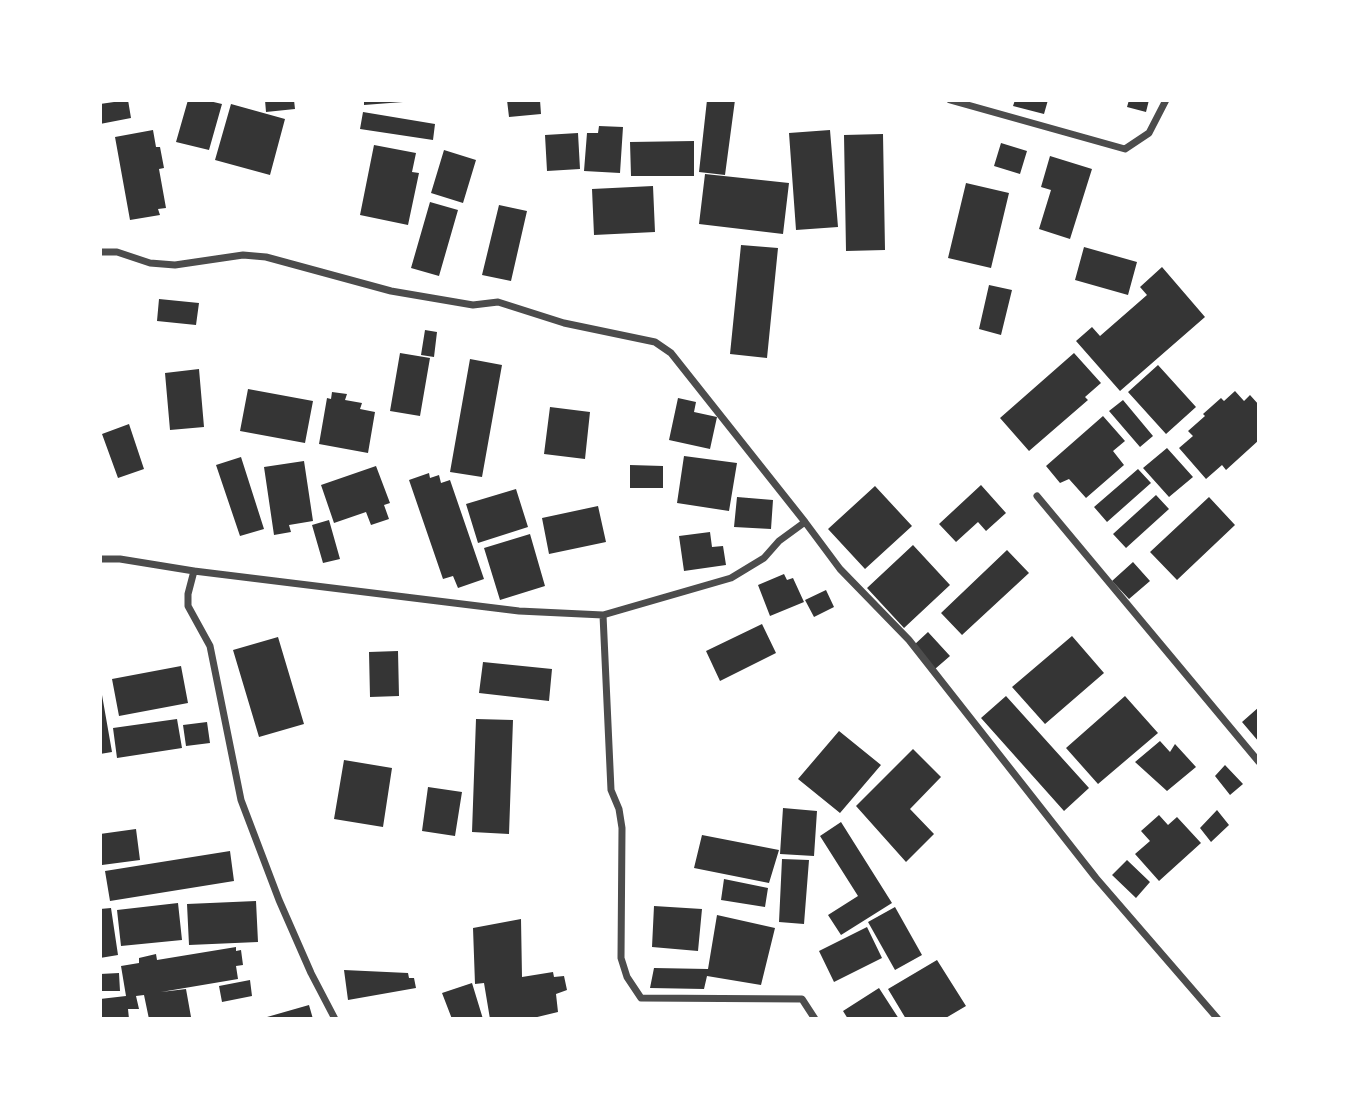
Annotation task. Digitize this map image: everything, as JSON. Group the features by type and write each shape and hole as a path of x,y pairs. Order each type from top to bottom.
{"street":[{"path":"950,100 1125,149 1149,133 1166,100"},
{"path":"100,252 117,252 150,263 175,265 243,255 266,257 391,291 474,304 498,302 564,323 655,342 671,353 840,569 909,640 1097,878 1218,1019"},
{"path":"1037,496 1259,762"},
{"path":"100,559 120,559 194,571 519,611 603,615 731,578 764,558 779,541 805,522"},
{"path":"194,571 188,606 210,646 241,800 279,900 311,973 335,1019"},
{"path":"603,615 611,790 619,809 622,828 621,958 627,977 641,998 802,999 815,1019"}],"building":[{"path":"128,100 131,118 100,124 100,104"},
{"path":"188,100 222,104 209,150 176,142"},
{"path":"265,100 294,100 295,109 266,112"},
{"path":"364,100 403,100 403,102 364,105"},
{"path":"507,100 540,100 541,114 509,117"},
{"path":"707,100 735,100 725,175 699,172"},
{"path":"1015,100 1048,100 1044,114 1013,106"},
{"path":"1129,100 1149,100 1146,112 1127,107"},
{"path":"231,104 285,119 270,175 215,160"},
{"path":"363,112 435,124 433,140 360,129"},
{"path":"599,126 623,127 620,173 584,171 587,133 598,133"},
{"path":"153,130 164,168 159,169 166,208 158,209 160,215 130,220 115,137"},
{"path":"830,130 838,227 796,230 789,133"},
{"path":"578,133 580,169 547,171 545,135"},
{"path":"883,134 885,250 846,251 844,135"},
{"path":"694,141 694,176 631,176 630,142"},
{"path":"1001,143 1027,151 1020,174 994,166"},
{"path":"374,145 416,153 412,172 419,173 408,225 360,215"},
{"path":"444,150 476,160 463,203 431,193"},
{"path":"1050,156 1092,169 1070,239 1039,229 1051,190 1041,187"},
{"path":"705,174 789,183 783,234 699,224"},
{"path":"966,183 1009,193 991,268 948,258"},
{"path":"653,186 655,232 594,235 592,189"},
{"path":"430,202 458,210 439,276 411,268"},
{"path":"499,205 527,211 511,281 482,275"},
{"path":"741,245 778,248 767,358 730,354"},
{"path":"1084,247 1137,262 1128,295 1075,280"},
{"path":"1162,267 1205,317 1120,391 1076,341 1092,327 1100,336 1147,295 1140,287"},
{"path":"989,285 1012,290 1001,335 979,329"},
{"path":"159,299 199,303 196,325 157,321"},
{"path":"425,330 437,332 434,357 421,355"},
{"path":"400,353 430,358 420,416 390,411"},
{"path":"1074,353 1101,383 1085,397 1088,400 1029,451 1000,418"},
{"path":"470,359 502,365 482,477 450,472"},
{"path":"1158,365 1196,407 1166,434 1128,392"},
{"path":"199,369 204,427 170,430 165,373"},
{"path":"248,389 313,401 305,443 240,431"},
{"path":"1235,391 1244,401 1250,395 1259,405 1259,440 1226,470 1222,465 1206,479 1179,448 1193,436 1188,431 1205,416 1203,414 1221,398 1224,401"},
{"path":"332,392 347,394 345,400 362,403 360,409 375,412 368,453 319,444 327,398 331,399"},
{"path":"678,398 696,402 694,412 717,417 710,449 669,440"},
{"path":"1123,400 1153,436 1140,447 1109,411"},
{"path":"550,407 590,412 585,459 544,454"},
{"path":"1103,416 1125,441 1113,451 1124,465 1086,498 1069,479 1060,483 1046,466"},
{"path":"129,424 144,469 118,478 102,434"},
{"path":"1167,448 1193,477 1169,497 1143,468"},
{"path":"684,456 737,463 729,511 677,503"},
{"path":"241,457 264,529 240,536 216,465"},
{"path":"304,461 313,521 289,525 291,532 274,535 264,467"},
{"path":"630,465 663,466 663,488 630,488"},
{"path":"376,466 390,503 384,505 389,519 371,525 366,512 334,523 321,485"},
{"path":"1138,469 1151,483 1107,522 1094,507"},
{"path":"429,473 430,478 439,475 441,483 450,480 484,579 458,588 453,576 443,579 409,480"},
{"path":"981,485 1006,513 986,531 978,522 956,542 939,524"},
{"path":"875,486 912,526 865,569 828,529"},
{"path":"516,489 528,527 478,543 466,504"},
{"path":"1156,495 1169,509 1126,548 1113,534"},
{"path":"737,497 773,500 771,529 734,527"},
{"path":"1209,497 1235,525 1177,580 1150,552"},
{"path":"598,506 606,542 549,554 542,518"},
{"path":"329,520 340,559 323,563 312,525"},
{"path":"710,532 712,547 723,546 726,565 684,571 679,536"},
{"path":"530,534 545,586 500,600 484,548"},
{"path":"913,545 950,585 904,628 867,588"},
{"path":"1007,550 1029,573 962,635 941,613"},
{"path":"1133,562 1150,581 1129,599 1112,581"},
{"path":"784,574 787,580 793,578 804,602 770,616 758,585"},
{"path":"826,590 834,607 814,617 805,600"},
{"path":"762,624 776,653 720,681 706,651"},
{"path":"928,632 950,656 935,669 914,645"},
{"path":"1072,636 1104,673 1045,724 1012,687"},
{"path":"278,637 304,724 259,737 233,650"},
{"path":"398,651 399,696 370,697 369,652"},
{"path":"483,662 552,669 549,701 479,693"},
{"path":"181,666 188,703 119,716 112,679"},
{"path":"102,695 112,752 100,754 100,696"},
{"path":"1006,696 1089,788 1064,811 981,718"},
{"path":"1125,696 1158,733 1098,784 1066,748"},
{"path":"1259,707 1259,742 1242,722"},
{"path":"177,719 182,748 117,758 113,728"},
{"path":"476,719 513,720 509,834 472,832"},
{"path":"207,722 210,743 186,746 183,725"},
{"path":"839,731 881,765 840,813 798,779"},
{"path":"1160,741 1170,752 1175,744 1196,767 1167,791 1135,762"},
{"path":"913,749 941,777 910,809 934,834 906,862 856,806"},
{"path":"344,760 392,768 383,827 334,819"},
{"path":"1225,765 1243,784 1230,795 1215,776"},
{"path":"428,787 462,792 455,836 422,831"},
{"path":"783,808 817,811 814,856 780,854"},
{"path":"1217,810 1229,825 1211,842 1200,828"},
{"path":"1159,815 1168,825 1177,817 1201,843 1159,881 1135,854 1150,841 1141,831"},
{"path":"841,822 892,903 841,935 828,915 858,896 820,836"},
{"path":"136,829 140,860 102,865 100,834"},
{"path":"702,835 779,850 769,883 694,868"},
{"path":"230,851 234,881 110,901 105,871"},
{"path":"782,859 809,860 804,924 779,922"},
{"path":"1127,860 1150,882 1136,898 1112,875"},
{"path":"724,879 768,888 765,907 721,900"},
{"path":"256,901 258,942 189,945 187,904"},
{"path":"178,903 182,940 121,946 117,910"},
{"path":"654,906 702,909 698,951 652,947"},
{"path":"895,907 922,955 895,970 868,922"},
{"path":"111,908 118,955 100,958 100,909"},
{"path":"717,915 775,928 761,985 707,976 704,989 650,988 654,968 708,969"},
{"path":"521,919 522,977 553,972 554,977 564,976 567,990 556,994 558,1012 529,1019 490,1019 484,983 475,984 473,928"},
{"path":"867,927 882,958 834,982 819,951"},
{"path":"236,947 236,951 241,950 243,965 236,966 238,979 161,992 186,989 191,1017 149,1019 144,995 136,996 139,1009 128,1009 129,1019 100,1019 100,999 126,996 121,966 139,963 139,958 156,954 157,960"},
{"path":"937,960 966,1006 944,1019 906,1019 888,989"},
{"path":"344,970 408,973 409,978 414,978 416,988 348,1000"},
{"path":"119,973 120,991 100,991 100,974"},
{"path":"250,980 252,996 222,1002 219,986"},
{"path":"472,983 483,1019 452,1019 442,993"},
{"path":"879,988 899,1019 848,1019 843,1011"},
{"path":"309,1005 313,1019 260,1019"}]}
